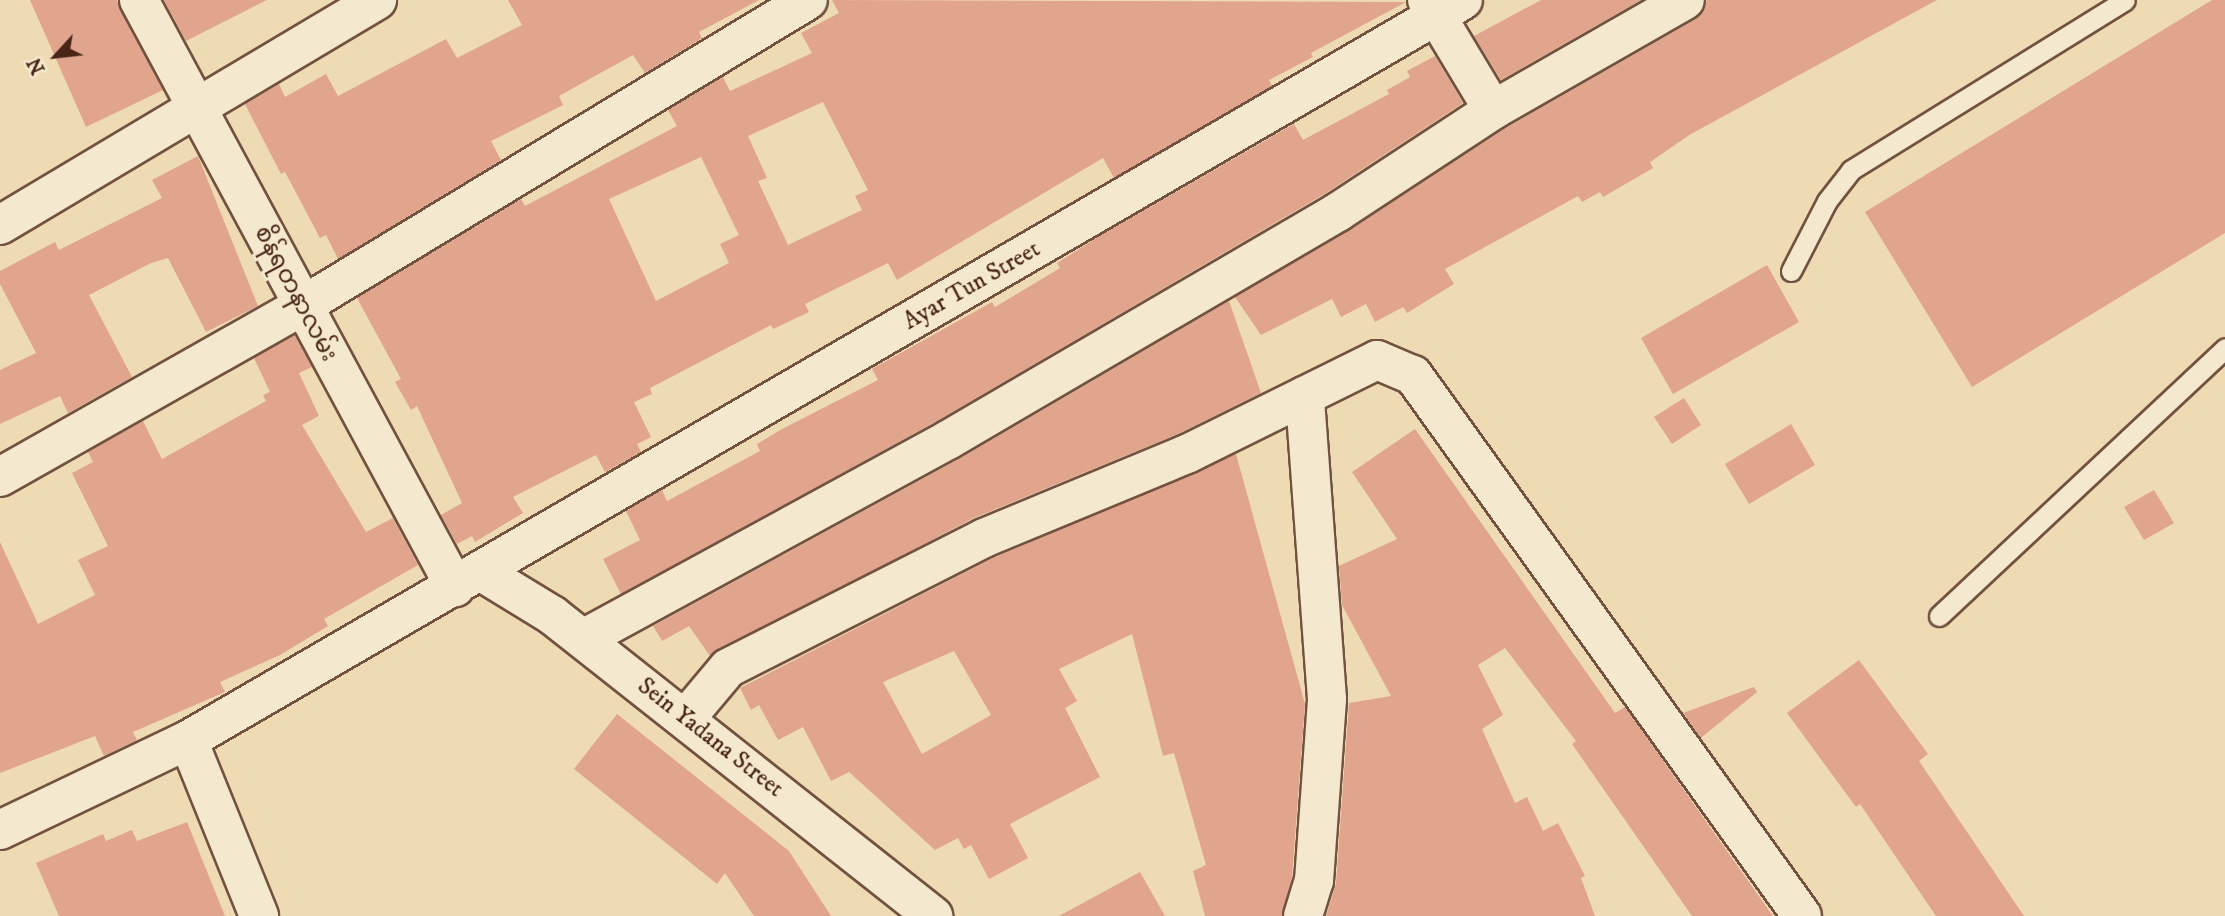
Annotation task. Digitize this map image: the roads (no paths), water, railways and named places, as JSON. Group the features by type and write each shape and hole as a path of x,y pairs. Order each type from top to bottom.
{"street":[{"name":"စိန်ရတနာလမ်း","path":"139,0 302,306 467,579"},
{"path":"0,225 377,0"},
{"path":"0,477 302,306 808,0"},
{"path":"583,639 948,440 1338,212 1493,110 1685,0"},
{"path":"1442,5 1493,110"},
{"name":"Ayar Tun Street","path":"0,830 188,740 467,579 1442,5"},
{"path":"686,718 728,668 984,538 1187,454 1377,360 1413,375 1802,916"},
{"path":"1303,916 1314,881 1327,699 1305,396"},
{"name":"Sein Yadana Street","path":"467,579 583,639 933,916"},
{"path":"188,740 259,916"}],"lane":[{"path":"1791,271 1827,201 1851,170 2125,0"},
{"path":"1939,616 2225,348"}]}
